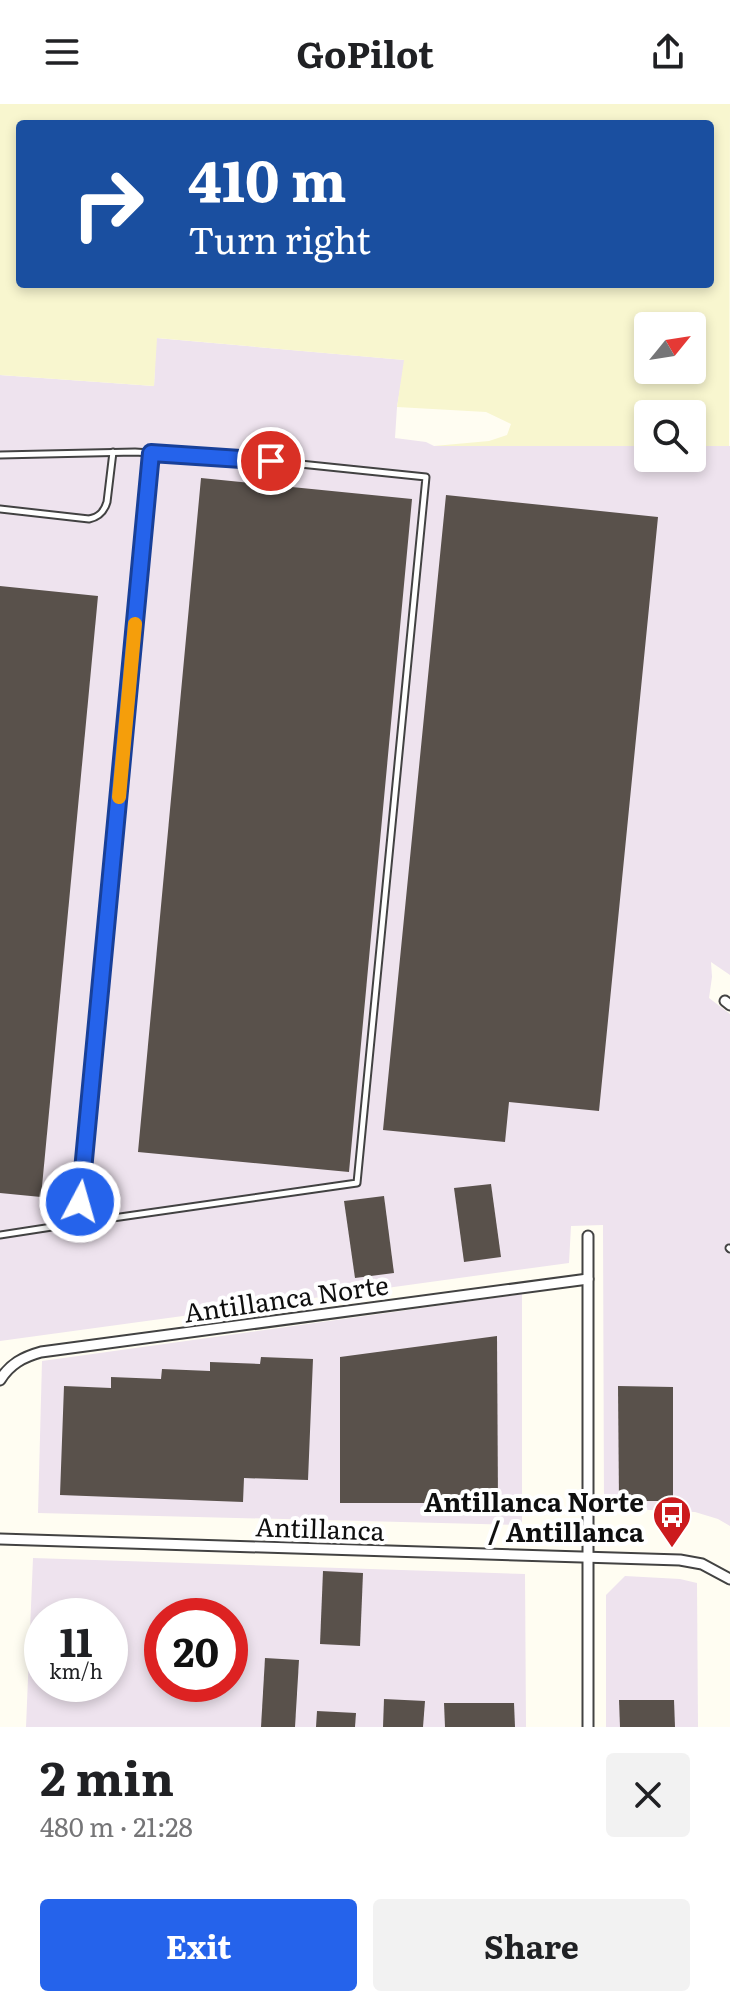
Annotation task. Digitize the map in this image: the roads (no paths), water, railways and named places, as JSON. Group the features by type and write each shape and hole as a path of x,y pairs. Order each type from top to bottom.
{"street":[{"path":"588,1236 588,1727"},
{"name":"Antillanca Norte","path":"0,1380 17,1362 41,1352 588,1279"},
{"name":"Antillanca","path":"0,1539 691,1561 730,1579"}],"lane":[{"path":"0,509 94,518 106,507 113,452"},
{"path":"78,1223 151,453"},
{"path":"0,455 151,453 271,461 426,477 357,1183 0,1235"}],"place":[{"name":"Antillanca Norte / Antillanca","path":"672,1549"}]}
